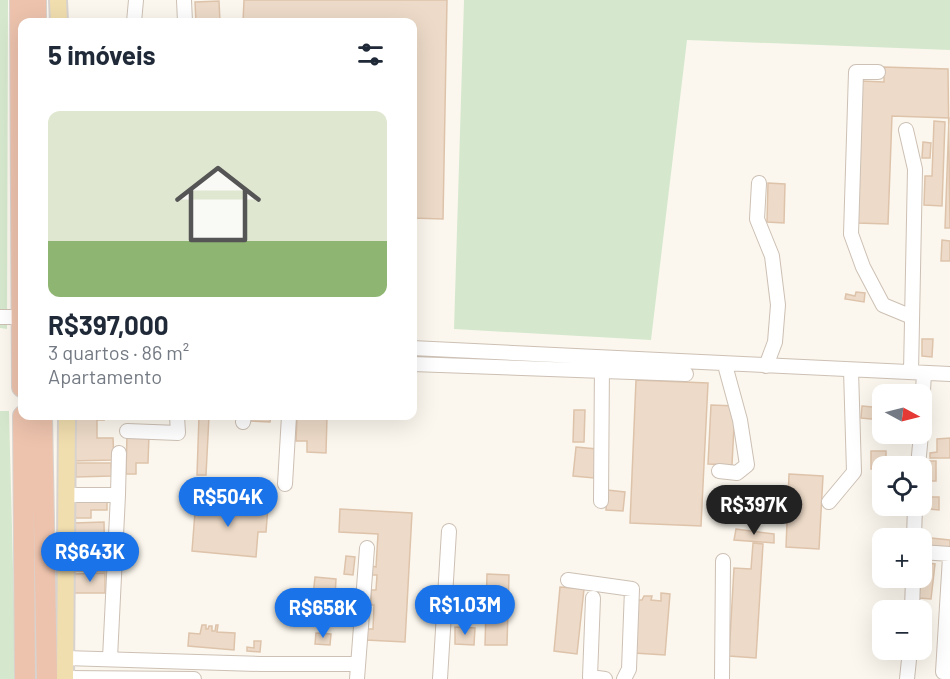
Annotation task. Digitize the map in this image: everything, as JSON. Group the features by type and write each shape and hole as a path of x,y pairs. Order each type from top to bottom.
{"highway":[{"path":"20,0 20,18"},
{"path":"36,0 36,18"},
{"path":"23,420 25,679"},
{"path":"42,420 59,679"}],"main road":[{"path":"58,0 59,18"},
{"path":"59,679 65,658 67,420"}],"street":[{"path":"134,18 136,0"},
{"path":"184,0 185,18"},
{"path":"878,72 856,72 851,234 863,267 883,304 912,317"},
{"path":"906,130 915,169 912,317 918,384"},
{"path":"759,183 757,219 772,256 778,305 775,342 766,366"},
{"path":"0,317 18,317"},
{"path":"417,348 725,365 950,374"},
{"path":"601,501 602,357"},
{"path":"417,364 686,374"},
{"path":"719,471 737,473 747,465 740,420 725,365"},
{"path":"829,502 854,472 851,370"},
{"path":"127,430 178,433 177,420"},
{"path":"285,484 289,420"},
{"path":"110,658 119,453"},
{"path":"66,495 118,495"},
{"path":"440,679 449,531"},
{"path":"357,679 367,548"},
{"path":"932,553 950,555 948,627 943,672 950,672"},
{"path":"722,679 723,561"},
{"path":"568,580 632,589 629,669 624,679"},
{"path":"593,598 590,677 605,679"},
{"path":"65,658 260,664 358,664"},
{"path":"907,679 909,660"},
{"path":"59,679 194,679"}],"green space":[{"path":"0,0 8,0 7,329 0,328"},
{"path":"464,0 950,0 950,50 687,40 651,340 454,329"},
{"path":"0,411 9,411 14,679 0,679"}],"building":[{"path":"244,0 447,0 443,219 417,218 417,18 243,18"},
{"path":"219,1 220,18 196,18 195,2"},
{"path":"884,67 948,69 949,118 892,116 888,224 857,223 862,81 884,82"},
{"path":"934,121 945,122 942,206 924,205 925,176 932,176"},
{"path":"949,126 950,228 945,228"},
{"path":"923,142 931,143 930,158 922,158"},
{"path":"768,183 785,184 784,223 767,222"},
{"path":"942,240 950,241 950,261 941,261"},
{"path":"856,292 865,293 864,302 845,299 846,294 855,296"},
{"path":"922,339 933,339 932,357 922,356"},
{"path":"636,380 708,383 701,526 630,523"},
{"path":"711,405 735,406 732,465 708,464"},
{"path":"862,406 872,407 872,419 861,418"},
{"path":"574,410 585,410 584,442 573,442"},
{"path":"69,420 97,420 97,438 113,438 114,460 70,461"},
{"path":"199,420 209,420 206,475 197,475"},
{"path":"250,420 270,420 270,422"},
{"path":"297,420 327,420 326,453 307,452 307,441 296,441"},
{"path":"127,434 149,435 148,463 136,463 136,474 126,474"},
{"path":"950,438 950,458 930,456 930,453 937,452 937,439"},
{"path":"576,447 597,449 594,478 573,476"},
{"path":"871,451 886,451 886,456 872,456 871,469"},
{"path":"932,461 936,461 936,481 932,481"},
{"path":"76,463 111,463 112,476 76,477"},
{"path":"789,474 823,476 819,549 786,547"},
{"path":"607,490 625,492 623,511 606,510"},
{"path":"932,497 939,497 939,510 932,509"},
{"path":"74,499 107,502 107,510 91,510 91,518 74,518"},
{"path":"196,499 268,506 266,532 258,532 256,557 192,551"},
{"path":"340,509 412,513 405,642 366,640 367,629 373,629 374,605 371,605 371,590 376,590 377,575 371,575 372,566 376,567 378,534 339,532"},
{"path":"104,522 105,571 75,571 74,523"},
{"path":"736,529 774,534 774,543 734,540"},
{"path":"932,538 950,540 950,549 932,547"},
{"path":"753,543 763,544 756,658 729,656 734,568 751,569"},
{"path":"346,556 355,557 353,575 344,574"},
{"path":"932,564 935,564 931,599 919,598 920,588 932,588"},
{"path":"105,573 105,593 74,593 74,574"},
{"path":"487,574 509,575 507,645 485,645"},
{"path":"315,577 336,579 335,598 313,596"},
{"path":"560,587 584,589 577,654 554,651"},
{"path":"661,593 670,594 665,655 634,653 638,600 642,600 644,596 652,596 651,600 661,601"},
{"path":"325,615 333,615 333,626 324,626"},
{"path":"202,625 206,625 206,629 212,626 212,631 215,631 218,625 217,632 235,633 234,650 188,646 189,633 200,634"},
{"path":"455,627 475,628 474,645 455,644"},
{"path":"316,633 331,634 330,645 315,644"},
{"path":"254,641 261,641 260,652 247,651 247,647 254,648"}]}
